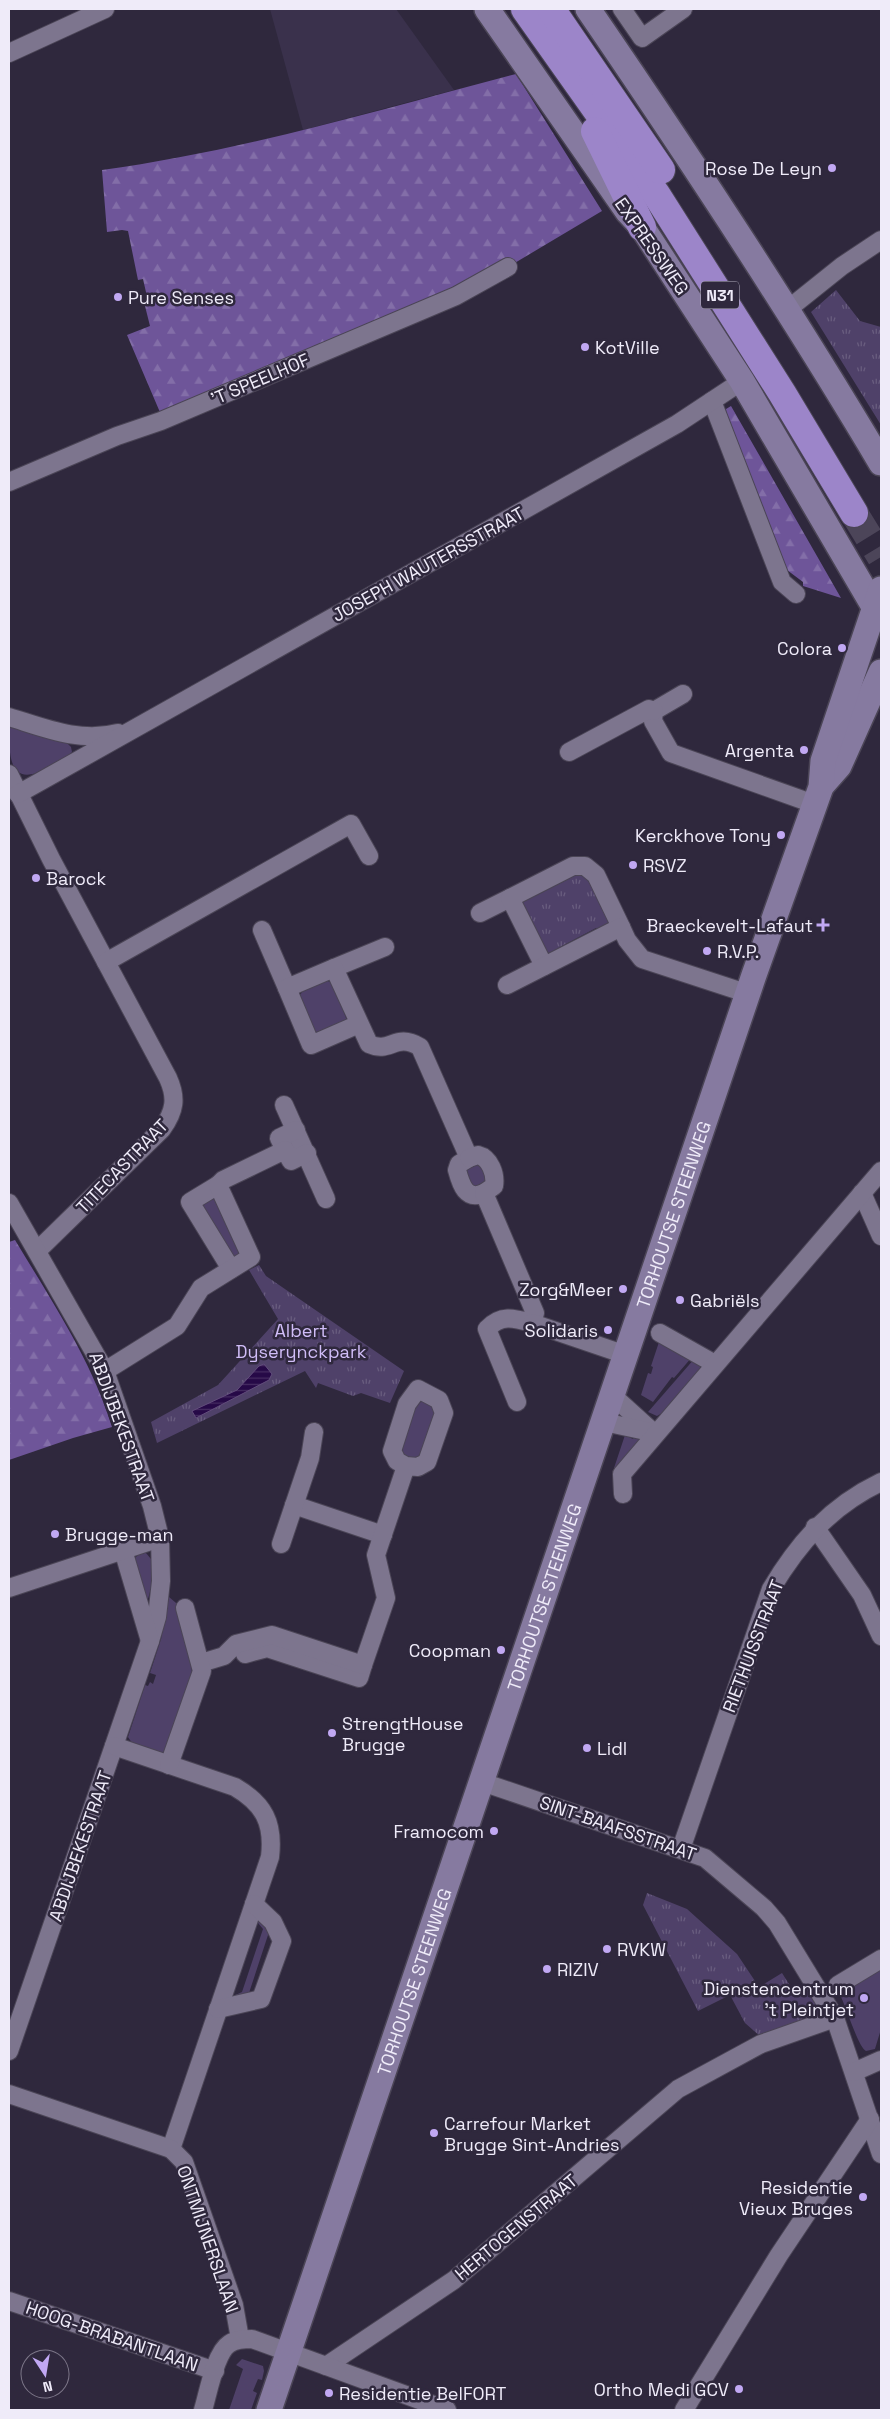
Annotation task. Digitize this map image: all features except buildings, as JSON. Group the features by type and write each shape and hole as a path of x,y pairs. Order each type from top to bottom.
{"highway":[{"name":"N31","path":"524,9 585,75 722,263 862,509"},
{"name":"N31","path":"551,9 585,75"},
{"path":"571,9 584,35 584,113 598,135 642,227"}],"main road":[{"name":"EXPRESSWEG","path":"488,9 628,212 642,227 742,381 879,606"},
{"path":"588,9 694,163 826,370 881,463"},
{"name":"TORHOUTSE STEENWEG","path":"269,2410 626,1355 818,796 823,761 879,606"},
{"name":"TORHOUTSE STEENWEG","path":"818,796 839,766 881,672"}],"street":[{"path":"9,53 105,9"},
{"path":"622,9 642,38 682,9"},
{"path":"787,310 842,266 881,240"},
{"name":"'T SPEELHOF","path":"9,482 117,436 162,421 456,296 508,267"},
{"name":"JOSEPH WAUTERSSTRAAT","path":"18,794 688,417 742,381"},
{"path":"712,401 782,582 796,594"},
{"path":"569,752 649,709 654,711 683,694"},
{"path":"654,711 653,721 671,753 818,796"},
{"name":"JOSEPH WAUTERSSTRAAT","path":"9,718 59,732 93,737 110,735 142,724"},
{"name":"TITECASTRAAT","path":"9,774 168,1078 172,1088 174,1106 169,1119 162,1129 37,1252"},
{"path":"106,962 351,824 369,856"},
{"path":"480,913 573,866 585,866 596,875 627,940 642,960 749,994"},
{"path":"510,898 544,966"},
{"path":"507,985 621,927"},
{"path":"262,930 311,1045 358,1024"},
{"path":"288,988 385,947"},
{"path":"334,968 368,1044 376,1048 404,1040 420,1046 469,1158"},
{"path":"284,1105 326,1199"},
{"path":"296,1130 279,1138 291,1161 307,1153"},
{"path":"231,1269 190,1202 218,1185 222,1180 285,1150"},
{"path":"478,1155 489,1162 495,1179 490,1191 477,1196 470,1195 464,1190 458,1168 459,1164 469,1158 478,1155"},
{"path":"623,1494 622,1474 881,1171"},
{"path":"105,1371 178,1326 201,1288 251,1256 218,1185"},
{"path":"484,1193 535,1313 532,1324"},
{"path":"862,1193 881,1236"},
{"name":"ABDIJBEKESTRAAT","path":"9,1203 105,1371 128,1434 160,1538 161,1581 157,1617 150,1641 9,2051"},
{"path":"517,1402 487,1329 493,1323 504,1318 513,1318 626,1355"},
{"path":"660,1333 715,1364"},
{"path":"613,1396 655,1434"},
{"path":"604,1422 655,1434"},
{"path":"281,1544 310,1458 314,1432"},
{"path":"201,1663 224,1656 236,1644 272,1635 363,1665 386,1598 376,1555 406,1466"},
{"name":"RIETHUISSTRAAT","path":"681,1849 771,1589 789,1559 815,1527 856,1495 881,1482"},
{"path":"294,1505 383,1535"},
{"path":"815,1527 862,1595 881,1636"},
{"path":"9,1588 160,1538"},
{"path":"123,1550 150,1641"},
{"path":"169,1765 202,1671 185,1608"},
{"name":"ONTMIJNERSLAAN","path":"114,1746 235,1787 250,1796 266,1816 272,1842 270,1857 171,2149 184,2162 234,2305 240,2339"},
{"name":"SINT-BAAFSSTRAAT","path":"482,1782 709,1860 771,1915 814,1980 835,2018 881,2154"},
{"path":"218,2009 261,1999 282,1941 273,1922 254,1904"},
{"path":"838,1985 881,1959"},
{"name":"HERTOGENSTRAAT","path":"326,2366 454,2280 678,2089 761,2044 835,2018"},
{"path":"854,2072 881,2060"},
{"path":"9,2094 171,2149"},
{"path":"684,2410 780,2255 870,2119"},
{"name":"HOOG-BRABANTLAAN","path":"9,2301 215,2371"},
{"path":"203,2410 221,2354 229,2344 240,2339 252,2339 447,2410"}],"shaded area":[{"path":"270,9 396,9 454,90 303,130"},
{"path":"264,1364 272,1374 269,1380 196,1418 192,1411 237,1390 259,1366"}],"green space":[{"path":"516,74 602,211 508,267 162,417 127,335 150,326 144,302 148,301 143,279 138,280 128,231 107,232 102,170 154,162 258,141"},
{"path":"836,290 860,321 881,327 881,425 811,312"},
{"path":"731,406 841,598 803,586 803,582 783,567 727,421 726,409"},
{"path":"9,726 67,743 71,747 72,752 61,761 49,767 26,775 14,767 11,759"},
{"path":"584,870 610,922 603,931 596,928 562,946 559,953 547,954 521,904 529,894 535,896 570,878 572,872"},
{"path":"325,980 333,983 346,1020 319,1033 314,1031 300,995 305,988"},
{"path":"481,1163 488,1183 470,1188 465,1167"},
{"path":"213,1196 240,1254 233,1257 201,1207 202,1202"},
{"path":"15,1240 82,1354 112,1427 9,1460 9,1242"},
{"name":"Albert Dyserynckpark","path":"259,1265 266,1276 404,1371 390,1403 361,1393 353,1396 318,1383 316,1388 305,1371 157,1443 151,1422 218,1385 278,1319 249,1270"},
{"path":"660,1339 692,1357 674,1378 672,1377 653,1402 641,1395 648,1373 651,1374 653,1367 651,1366"},
{"path":"695,1358 701,1362 702,1367 662,1413 657,1416 648,1412"},
{"path":"422,1401 432,1405 436,1411 422,1455 416,1459 406,1457 401,1452 412,1409"},
{"path":"625,1435 633,1439 635,1435 642,1439 620,1470 614,1468"},
{"path":"141,1552 146,1553 151,1559 151,1588 148,1599 145,1598 134,1559"},
{"path":"169,1597 182,1608 192,1672 165,1752 161,1753 132,1743 128,1737 145,1685 148,1686 150,1682 153,1684 156,1675 150,1673 161,1639"},
{"path":"647,1893 687,1909 737,1954 759,1987 782,1973 794,1992 804,1985 819,2009 818,2017 761,2037 745,2023 730,1995 698,2011 643,1905"},
{"path":"258,1918 270,1929 248,1996 231,1997 242,1992 263,1929 258,1923"},
{"path":"881,1969 881,2029 875,2049 866,2051 859,2042 840,1995"},
{"path":"242,2359 263,2366 262,2380 258,2379 253,2391 257,2393 251,2410 229,2410 243,2369 236,2365"}],"tunnel":[{"path":"854,513 881,557"}],"place":[{"name":"Rose De Leyn","path":"832,168"},
{"name":"Pure Senses","path":"118,297"},
{"name":"KotVille","path":"585,347"},
{"name":"Colora","path":"842,648"},
{"name":"Argenta","path":"804,750"},
{"name":"Kerckhove Tony","path":"781,835"},
{"name":"RSVZ","path":"633,865"},
{"name":"Barock","path":"36,878"},
{"name":"Braeckevelt-Lafaut","path":"823,925"},
{"name":"R.V.P.","path":"707,951"},
{"name":"Zorg&Meer","path":"623,1289"},
{"name":"Gabriëls","path":"680,1300"},
{"name":"Solidaris","path":"608,1330"},
{"name":"Brugge-man","path":"55,1534"},
{"name":"Coopman","path":"501,1650"},
{"name":"StrengtHouse Brugge","path":"332,1733"},
{"name":"Lidl","path":"587,1748"},
{"name":"Framocom","path":"494,1831"},
{"name":"RVKW","path":"607,1949"},
{"name":"RIZIV","path":"547,1969"},
{"name":"Dienstencentrum 't Pleintjet","path":"864,1998"},
{"name":"Carrefour Market Brugge Sint-Andries","path":"434,2133"},
{"name":"Residentie Vieux Bruges","path":"863,2197"},
{"name":"Ortho Medi GCV","path":"739,2389"},
{"name":"Residentie BelFORT","path":"329,2393"}]}
